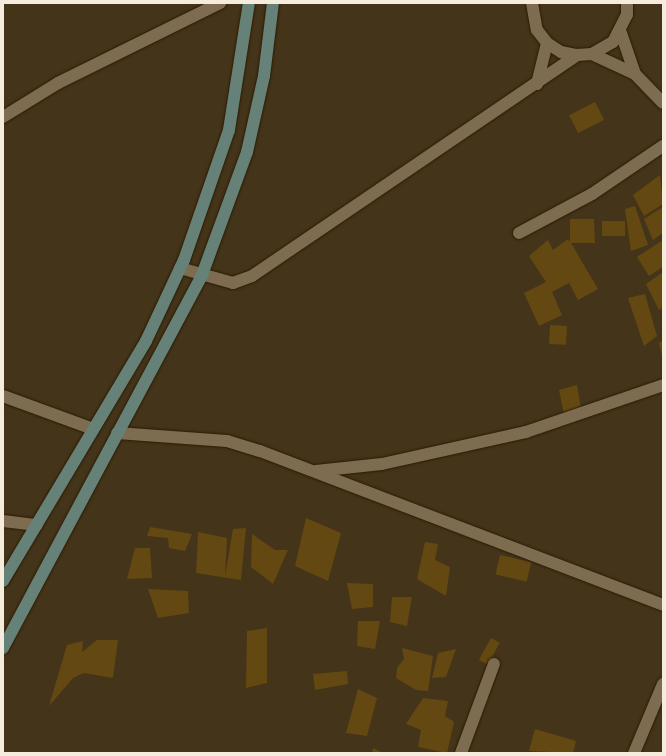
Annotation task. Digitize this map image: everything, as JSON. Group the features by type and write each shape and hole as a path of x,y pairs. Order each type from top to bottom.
{"main road":[{"path":"3,581 146,341 180,268 229,130 249,3"},
{"path":"3,648 202,275 247,152 264,76 273,3"}],"street":[{"path":"3,117 65,80 220,3"},
{"path":"532,3 537,30 548,43 561,52 577,55 592,54 603,49 620,33 628,15 627,3"},
{"path":"620,33 635,74"},
{"path":"537,84 548,43"},
{"path":"592,54 635,74 663,103"},
{"path":"180,268 233,283 252,276 537,84 577,55"},
{"path":"519,233 592,194 663,146"},
{"path":"309,472 382,464 526,432 663,385"},
{"path":"3,396 93,429"},
{"path":"117,433 226,441 663,605"},
{"path":"3,521 37,525"},
{"path":"461,753 494,664"},
{"path":"634,753 663,684"}],"building":[{"path":"595,102 604,120 578,133 569,115"},
{"path":"660,175 663,204 644,216 633,195"},
{"path":"635,206 648,245 631,251 625,209"},
{"path":"663,207 663,233 653,240 644,219"},
{"path":"570,219 594,219 595,243 571,243 598,289 578,300 569,283 552,292 562,315 539,326 524,293 546,282 529,256 548,240 553,250 568,239 570,242"},
{"path":"602,221 625,221 625,236 602,236"},
{"path":"663,240 663,267 649,276 637,257"},
{"path":"663,272 663,307 659,310 646,284"},
{"path":"645,294 657,336 644,346 628,298"},
{"path":"550,325 567,326 566,345 549,344"},
{"path":"663,340 663,355 662,356 659,343"},
{"path":"577,385 581,409 564,414 559,390"},
{"path":"306,518 341,533 328,581 295,566"},
{"path":"150,527 192,534 185,551 169,548 168,538 147,536"},
{"path":"246,528 241,580 196,573 198,532 227,538 225,576 233,529"},
{"path":"252,534 275,550 288,550 273,584 251,567"},
{"path":"425,542 438,544 435,560 450,567 446,596 417,579"},
{"path":"135,548 150,548 152,578 127,579"},
{"path":"500,555 531,562 527,582 496,574"},
{"path":"347,583 373,584 373,607 352,609"},
{"path":"148,589 188,591 189,613 158,618"},
{"path":"392,597 412,597 407,626 390,622"},
{"path":"358,621 380,621 375,649 357,646"},
{"path":"267,628 267,683 246,688 247,631"},
{"path":"491,638 500,643 488,665 479,660"},
{"path":"97,640 118,640 113,678 84,673 73,678 49,706 67,645 83,641 82,652"},
{"path":"402,648 433,656 428,691 416,690 396,678 397,668 404,659"},
{"path":"456,649 446,677 432,678 438,653"},
{"path":"347,671 348,684 315,690 313,674"},
{"path":"358,689 377,698 367,736 346,733"},
{"path":"423,698 448,701 445,716 454,722 447,753 418,747 421,730 406,724"},
{"path":"535,729 576,741 573,753 529,751"},
{"path":"373,748 383,753 372,753"}]}
